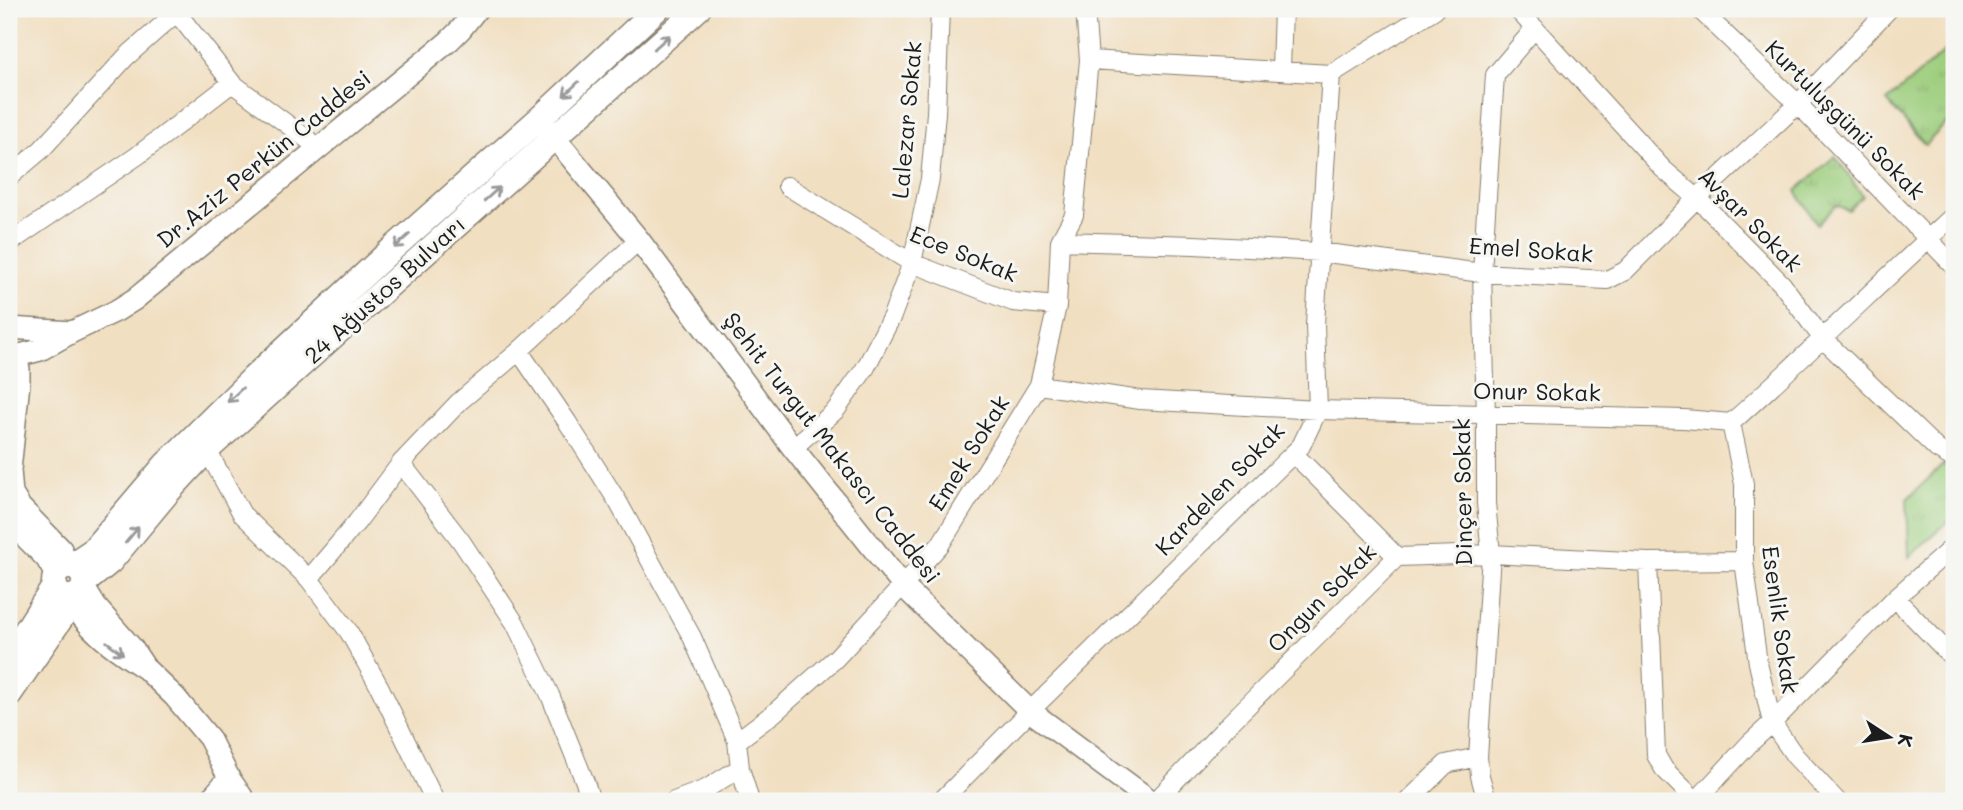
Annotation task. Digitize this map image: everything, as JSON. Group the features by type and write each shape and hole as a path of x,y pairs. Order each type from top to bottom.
{"main road":[{"name":"24 Ağustos Bulvarı","path":"11,650 71,586 110,562 207,450 384,290 547,129 657,9"},
{"name":"24 Ağustos Bulvarı","path":"9,695 92,551 166,464 253,378 390,251 698,9"}],"street":[{"name":"Lalezar Sokak","path":"793,448 836,410 866,367 892,316 912,263 930,179 936,113 940,9"},
{"name":"Emek Sokak","path":"737,741 774,713 836,658 940,545 1039,385 1057,306 1060,241 1074,215 1089,60 1085,9"},
{"path":"1281,69 1283,9"},
{"path":"1089,60 1281,69 1331,74 1436,9"},
{"name":"Avşar Sokak","path":"1517,9 1663,169 1697,198 1782,284 1822,338 1937,449 1954,459"},
{"name":"Kurtuluşgünü Sokak","path":"1699,9 1798,104 1954,266"},
{"name":"Emel Sokak","path":"1060,241 1319,252 1482,273 1607,280 1625,271 1697,198 1798,104 1889,9"},
{"path":"9,177 41,150 126,57 175,11 232,83 318,148"},
{"name":"Dr.Aziz Perkün Caddesi","path":"12,359 40,350 135,299 449,41 468,12"},
{"name":"Dinçer Sokak","path":"1487,801 1480,776 1479,757 1491,554 1486,503 1482,273 1495,75 1535,28"},
{"name":"Kardelen Sokak","path":"941,801 1301,446 1318,411 1315,324 1331,74"},
{"path":"9,243 137,156 232,83"},
{"name":"Şehit Turgut Makascı Caddesi","path":"547,129 639,240 793,448 902,586 1030,711 1154,801"},
{"name":"Ece Sokak","path":"788,186 912,263 1013,302 1057,306"},
{"path":"1731,423 1954,215"},
{"path":"309,579 357,522 401,463 459,401 519,351 639,240"},
{"path":"9,328 18,339 18,347 12,359 19,369 10,470 12,494 20,507 61,548 71,586"},
{"path":"9,328 72,332"},
{"path":"519,351 618,502 692,637 737,741 740,768 750,801"},
{"name":"Onur Sokak","path":"1039,385 1140,400 1318,411 1684,419 1731,423"},
{"name":"Esenlik Sokak","path":"1731,423 1744,484 1744,561 1758,663 1772,723 1795,756 1837,801"},
{"path":"207,450 242,514 309,579 349,632 435,801"},
{"path":"1294,454 1397,557"},
{"path":"401,463 461,541 515,623 550,695 591,801"},
{"path":"9,521 71,586 96,607 132,648 146,669 175,697 209,738 229,778 245,801"},
{"path":"1648,562 1656,755 1664,769 1696,801 1895,598 1954,546"},
{"name":"Ongun Sokak","path":"1154,801 1397,557 1491,554 1648,562 1744,561"},
{"path":"1895,598 1954,659"},
{"path":"1408,801 1446,764 1479,757"},
{"path":"674,801 706,789 740,768"},
{"path":"209,801 229,778"}],"green space":[{"path":"1954,44 1954,115 1925,145 1887,101"},
{"path":"1835,156 1863,196 1848,210 1836,205 1817,225 1796,191"},
{"path":"1946,462 1954,471 1954,516 1909,557 1907,499"}]}
